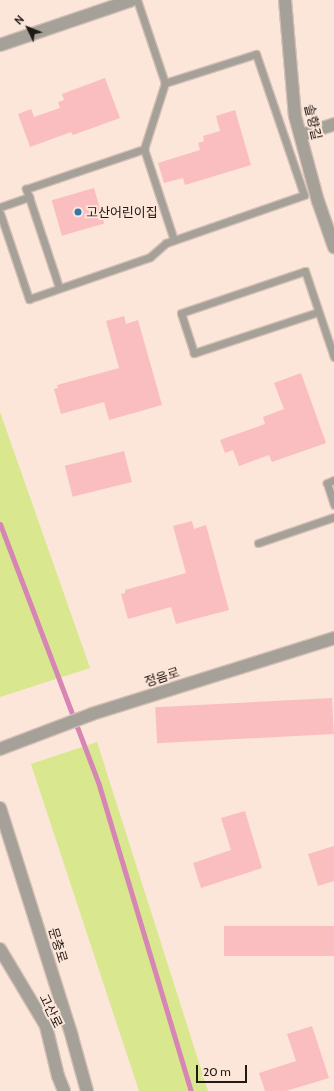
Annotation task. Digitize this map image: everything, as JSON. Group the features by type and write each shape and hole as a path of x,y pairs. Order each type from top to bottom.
{"street":[{"path":"0,45 131,0"},
{"name":"솔향길","path":"285,0 295,116 302,136 318,201 334,247"},
{"path":"302,136 334,124"},
{"name":"정음로","path":"0,749 92,714 334,638"},
{"name":"문충로","path":"0,808 72,1037 87,1091"},
{"name":"고산로","path":"0,949 46,1026 58,1076 64,1091"}],"lane":[{"path":"138,0 165,83 144,149 174,240"},
{"path":"0,214 29,299 59,287 150,257 166,243 304,195 256,54 165,83"},
{"path":"59,287 26,189 144,149"},
{"path":"0,207 29,197"},
{"path":"318,312 194,353 181,313 305,271 334,357"},
{"path":"334,480 327,483 334,505"},
{"path":"258,543 334,517"}],"green space":[{"path":"0,412 90,668 0,697"},
{"path":"97,742 208,1091 139,1091 31,764"}],"building":[{"path":"105,78 120,118 73,135 71,132 30,147 18,114 31,109 34,117 60,108 58,102 64,100 62,94"},
{"path":"235,110 251,165 185,185 183,178 164,183 158,163 200,150 198,143 204,141 203,136 220,131 216,116"},
{"name":"고산어린이집","path":"94,188 104,224 62,236 52,200"},
{"path":"124,316 126,324 138,320 162,405 109,420 104,402 61,414 54,389 58,388 57,385 119,368 106,321"},
{"path":"301,373 326,443 272,462 269,455 239,466 233,450 225,453 220,440 265,424 263,417 284,409 274,383"},
{"path":"124,451 132,482 73,497 65,466"},
{"path":"192,521 194,529 206,525 229,610 176,624 171,607 128,619 121,594 125,593 125,590 186,573 173,526"},
{"path":"332,698 334,734 157,743 155,707"},
{"path":"245,811 262,868 201,888 193,863 231,850 221,818"},
{"path":"334,846 334,881 318,886 308,854"},
{"path":"224,926 334,926 334,956 224,956"},
{"path":"312,1026 329,1078 286,1091 265,1091 259,1073 296,1061 287,1034"}],"waterway":[{"path":"0,524 99,785 191,1091"}],"place":[{"name":"고산어린이집","path":"78,212"}]}
